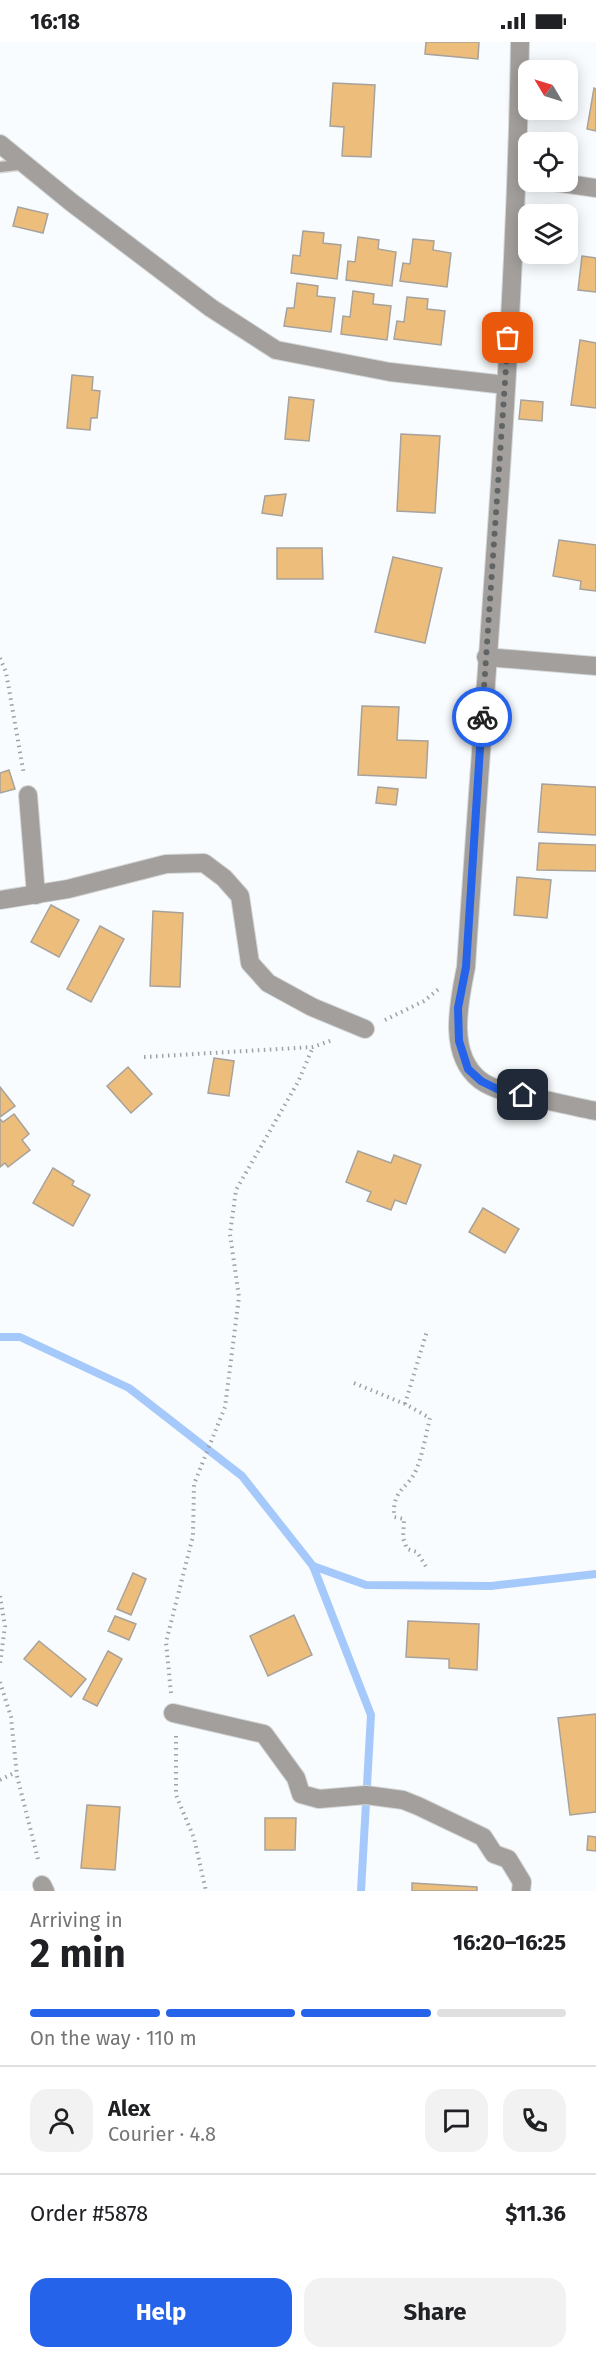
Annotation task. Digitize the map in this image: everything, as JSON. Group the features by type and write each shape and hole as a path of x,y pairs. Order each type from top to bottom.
{"street":[{"path":"520,42 522,132"},
{"path":"0,144 71,202 211,308 276,350 390,372 506,385"},
{"path":"578,185 596,188"},
{"path":"522,192 486,657 466,967 458,1008 459,1041 468,1069 481,1081 501,1091 596,1111"},
{"path":"486,657 596,666"},
{"path":"28,795 36,894"},
{"path":"0,900 166,864 204,863 224,878 240,896 250,963 268,983 312,1007 365,1029"},
{"path":"173,1713 264,1734 296,1778 301,1794 319,1799 352,1794 403,1800 483,1837 494,1854 508,1859 522,1882 521,1891"}],"lane":[{"path":"0,167 26,164"}],"path":[{"path":"0,658 6,672 28,795"},
{"path":"206,1891 194,1838 176,1795 178,1756 166,1642 193,1536 194,1484 225,1407 239,1297 230,1234 236,1190 298,1082 313,1047"},
{"path":"405,1404 427,1331"},
{"path":"354,1383 405,1404 430,1418 416,1470 398,1492 394,1517 404,1519 402,1538 407,1549 417,1552 428,1570"},
{"path":"0,1596 5,1626 0,1664"},
{"path":"0,1682 10,1717 16,1772 37,1849 43,1888"},
{"path":"0,1779 16,1772"}],"building":[{"path":"426,42 479,42 478,59 425,54"},
{"path":"333,83 375,85 371,157 342,156 344,127 330,126"},
{"path":"594,88 596,89 596,131 587,129"},
{"path":"18,207 48,214 43,233 13,226"},
{"path":"303,231 324,233 323,243 341,245 337,279 291,273 293,255 300,256"},
{"path":"358,237 379,240 378,249 396,252 392,286 346,280 348,261 355,262"},
{"path":"413,239 434,241 433,250 451,253 447,287 400,281 403,263 410,264"},
{"path":"582,256 596,258 596,292 578,290"},
{"path":"297,283 318,286 317,296 335,298 331,332 284,326 287,308 294,308"},
{"path":"353,291 374,294 373,304 391,306 387,340 341,334 343,316 350,317"},
{"path":"407,297 428,299 427,309 445,311 441,345 394,339 397,321 404,322"},
{"path":"580,340 596,343 596,408 571,405"},
{"path":"72,375 93,377 92,390 100,391 97,418 91,418 90,430 67,428"},
{"path":"289,397 314,400 309,441 285,439"},
{"path":"521,400 543,402 542,421 519,419"},
{"path":"401,434 440,436 435,513 397,511"},
{"path":"286,494 282,516 262,513 265,496"},
{"path":"559,540 596,545 596,591 580,589 581,581 553,576"},
{"path":"277,548 322,548 323,579 277,579"},
{"path":"393,557 442,568 425,643 375,632"},
{"path":"362,706 399,707 397,740 428,741 426,778 358,775"},
{"path":"9,770 15,789 0,793 0,773"},
{"path":"542,784 596,787 596,835 538,832"},
{"path":"378,787 398,789 396,805 376,803"},
{"path":"539,843 596,845 596,871 537,870"},
{"path":"517,877 551,880 547,918 514,915"},
{"path":"51,905 79,920 59,957 31,942"},
{"path":"153,911 183,913 180,987 150,986"},
{"path":"100,926 124,939 91,1002 67,989"},
{"path":"214,1058 234,1061 229,1096 208,1093"},
{"path":"128,1067 152,1094 131,1113 107,1086"},
{"path":"0,1087 15,1106 0,1117"},
{"path":"14,1114 29,1134 22,1140 30,1150 8,1167 5,1163 0,1167 0,1119 3,1122"},
{"path":"358,1151 391,1163 394,1155 421,1165 406,1204 395,1200 391,1210 367,1201 371,1192 346,1182"},
{"path":"53,1168 74,1181 72,1185 90,1195 73,1226 33,1203"},
{"path":"483,1208 519,1229 505,1253 469,1232"},
{"path":"133,1573 146,1579 131,1615 117,1609"},
{"path":"294,1615 312,1655 268,1676 250,1636"},
{"path":"115,1616 136,1624 129,1640 108,1631"},
{"path":"408,1621 479,1624 477,1670 449,1668 449,1659 406,1657"},
{"path":"39,1641 86,1679 71,1697 24,1659"},
{"path":"108,1651 122,1659 97,1706 83,1699"},
{"path":"596,1714 596,1812 570,1815 558,1718"},
{"path":"87,1805 120,1807 115,1870 81,1868"},
{"path":"265,1818 296,1818 295,1850 265,1850"},
{"path":"588,1836 596,1837 596,1851 587,1850"},
{"path":"412,1883 477,1887 477,1891 412,1891"}],"waterway":[{"path":"0,1337 20,1337 129,1388 242,1476 313,1566 371,1715 361,1891"},
{"path":"313,1566 366,1585 491,1586 596,1574"}],"way so far":[{"path":"482,717 508,338"}],"route":[{"path":"482,717 466,967 458,1008 459,1041 468,1069 481,1081 501,1091 523,1095"}]}
